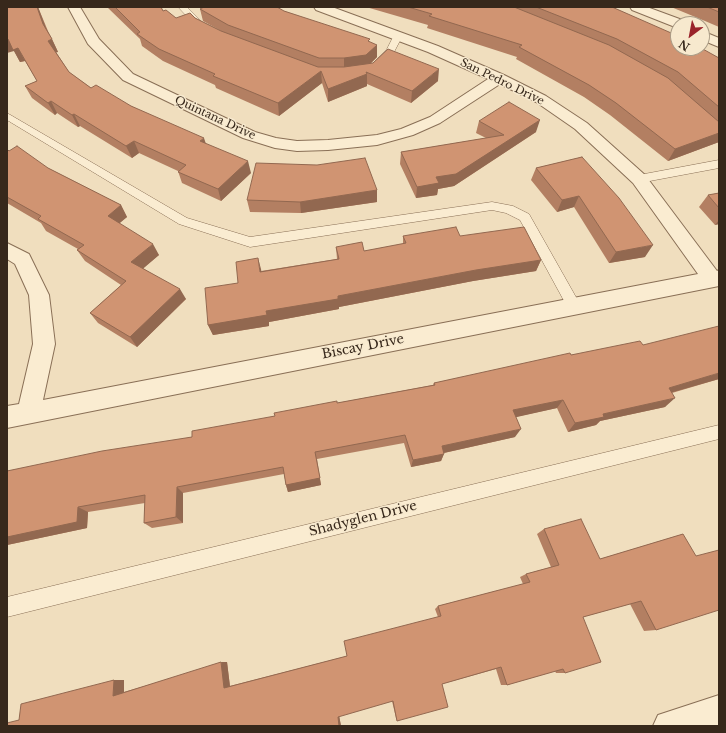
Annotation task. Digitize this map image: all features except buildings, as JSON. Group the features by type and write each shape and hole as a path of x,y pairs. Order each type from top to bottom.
{"street":[{"name":"Quintana Drive","path":"74,7 93,41 128,77 249,135 275,143 297,146 335,144 377,140 407,132 435,120 499,78"},
{"name":"San Pedro Drive","path":"320,7 397,37 433,49 499,78 541,99 581,126 639,179 716,278"},
{"path":"636,7 670,20"},
{"path":"7,250 22,259 39,295 44,344 28,413"},
{"name":"Biscay Drive","path":"7,417 716,278"},
{"path":"669,726 719,711"}],"lane":[{"path":"182,7 202,27 208,30"},
{"path":"370,72 391,50 397,37"},
{"path":"7,116 183,221 250,242 492,206 510,209 525,217 574,306"},
{"path":"639,179 719,164"},
{"name":"Shadyglen Drive","path":"7,607 719,432"}]}
